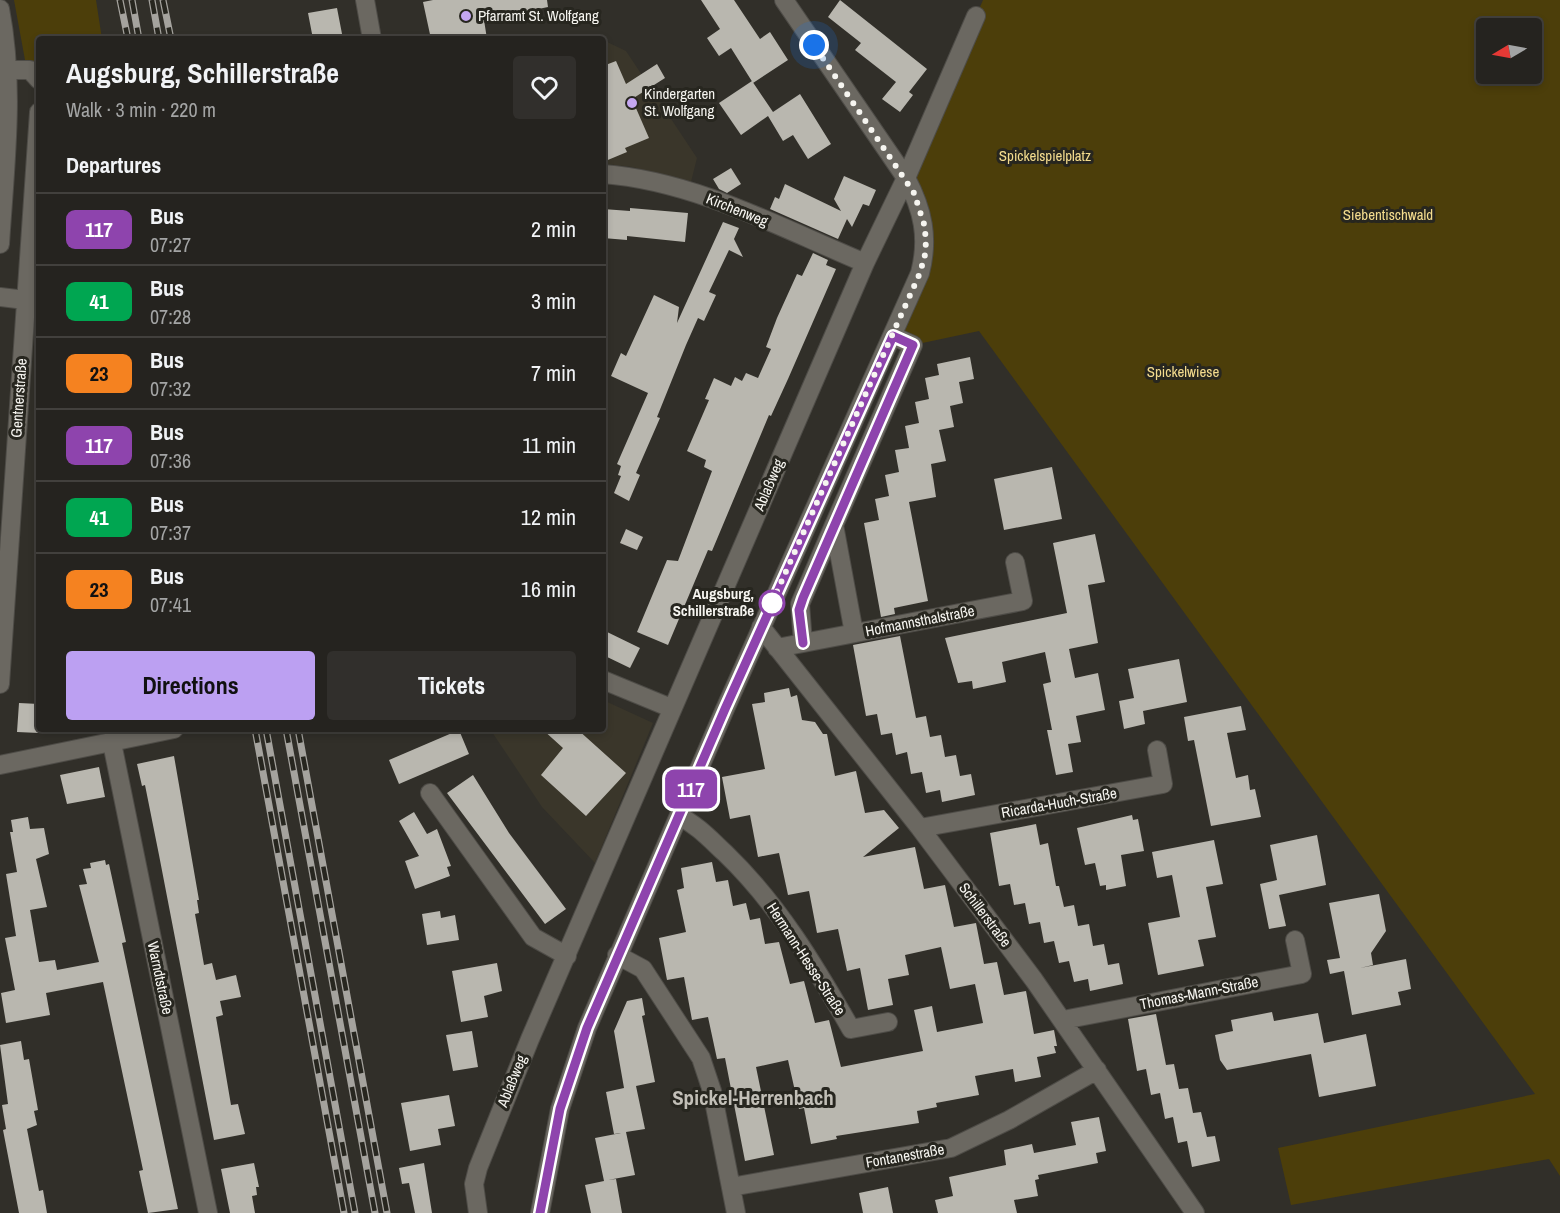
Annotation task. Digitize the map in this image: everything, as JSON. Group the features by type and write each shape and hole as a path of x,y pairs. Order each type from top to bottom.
{"street":[{"path":"365,0 371,36"},
{"path":"540,1213 550,1152 572,1068 617,955 761,627 893,336 920,273 926,251 925,227 906,178 784,0"},
{"path":"0,9 7,70 8,129 0,244"},
{"name":"Ablaßweg","path":"480,1212 474,1184 478,1168 530,1039 865,263 906,178 976,16"},
{"path":"7,70 30,70 36,77"},
{"name":"Gentnerstraße","path":"0,684 36,152"},
{"name":"Kirchenweg","path":"606,174 633,177 690,192 865,263"},
{"path":"0,297 25,300"},
{"path":"803,643 801,604 913,345 893,336"},
{"path":"834,525 854,633"},
{"name":"Hofmannsthalstraße","path":"777,648 1023,601 1016,562"},
{"name":"Schillerstraße","path":"761,627 920,828 1063,1020 1196,1213"},
{"path":"606,681 671,708"},
{"path":"0,765 161,732"},
{"name":"Warndtstraße","path":"112,743 208,1213"},
{"name":"Ricarda-Huch-Straße","path":"920,828 1163,784 1157,750"},
{"path":"430,793 532,937 567,956"},
{"name":"Hermann-Hesse-Straße","path":"679,816 695,824 749,876 799,942 850,1029 888,1022"},
{"name":"Thomas-Mann-Straße","path":"1063,1020 1302,974 1295,940"},
{"path":"617,955 643,969 701,1058 712,1091 736,1213"},
{"name":"Fontanestraße","path":"731,1187 951,1148 1097,1070"}],"shaded area":[{"name":"Kindergarten St. Wolfgang","path":"606,41 626,51 697,158 691,182 632,167 606,164"},
{"path":"606,701 653,723 595,863 542,807 492,732 606,732"}],"green space":[{"path":"14,0 96,0 102,36 36,36 36,76 25,60"},
{"path":"983,0 1560,0 1560,1176 1549,1159 1291,1205 1278,1148 1535,1094 979,331 913,345 893,336 926,251 906,178"}],"building":[{"name":"Pfarramt St. Wolfgang","path":"433,0 547,0 548,7 484,20 487,36 430,36 423,2"},
{"path":"701,0 734,0 760,39 770,32 788,60 753,83 731,48 719,56 707,38 720,29"},
{"path":"840,0 927,69 909,92 913,95 900,112 882,99 896,82 855,50 861,43 828,17"},
{"path":"337,8 342,36 312,36 308,13"},
{"path":"616,61 626,84 657,64 665,78 632,99 649,138 625,148 627,152 606,161 606,65"},
{"path":"752,81 773,112 800,94 831,144 808,159 793,135 783,141 768,116 741,135 719,103"},
{"path":"731,168 741,184 727,193 719,189 713,179"},
{"path":"844,176 876,190 869,206 863,204 852,227 847,219 838,239 770,209 775,197 779,199 785,184 841,211 834,199"},
{"path":"630,208 688,213 685,242 627,236 627,240 606,238 606,209 630,211"},
{"path":"723,222 739,228 734,239 743,257 729,250 709,292 716,295 704,321 698,318 686,345 657,417 660,418 636,473 640,475 629,501 614,493 621,476 618,475 621,466 617,464 648,393 611,376 621,353 626,356 654,295 679,307 677,323"},
{"path":"813,253 828,260 826,265 836,269 788,379 771,416 769,415 712,551 708,550 668,645 637,632 667,560 678,561 712,471 704,467 706,460 687,451 709,400 705,399 714,378 731,386 735,377 742,381 746,373 758,378 771,349 766,347 777,318 797,274 802,276"},
{"path":"970,357 974,379 959,382 963,403 950,406 954,427 939,430 946,461 931,464 936,497 909,502 928,601 894,608 895,614 881,617 864,523 879,520 875,499 889,496 885,475 899,472 895,450 909,448 905,426 919,423 915,402 929,399 925,378 939,375 937,364"},
{"path":"1052,467 1062,519 1004,530 994,479"},
{"path":"626,529 643,537 637,550 620,543"},
{"path":"1095,534 1105,582 1088,585 1098,643 1069,649 1075,678 1098,673 1105,710 1076,716 1081,742 1068,744 1073,772 1056,775 1047,730 1052,730 1043,684 1051,682 1045,652 1002,662 1006,682 973,689 972,681 958,683 945,638 1067,613 1053,543"},
{"path":"606,631 640,648 630,668 606,656"},
{"path":"900,636 916,718 926,716 930,737 941,735 945,757 956,755 960,776 971,774 975,795 942,802 940,790 926,793 922,772 911,774 907,752 896,755 892,733 881,735 877,714 866,716 853,645"},
{"path":"1179,659 1187,702 1143,711 1145,724 1124,729 1119,701 1134,698 1128,669"},
{"path":"789,688 791,697 797,695 802,720 815,722 823,734 827,734 835,776 856,771 865,813 884,810 899,828 863,857 915,847 924,889 945,885 954,927 976,923 984,964 997,962 1004,995 1026,991 1034,1034 1054,1030 1057,1046 1054,1046 1056,1053 1037,1057 1041,1077 1015,1082 1013,1069 975,1076 979,1095 936,1103 937,1107 917,1111 919,1123 836,1136 837,1139 811,1144 804,1108 799,1109 788,1060 756,1067 774,1155 745,1161 725,1058 717,1059 708,1017 692,1020 684,977 667,980 659,938 686,932 677,890 684,888 681,868 712,862 716,882 728,880 733,906 746,903 750,920 760,918 765,944 779,942 790,984 804,981 815,1023 829,1020 841,1067 923,1051 914,1010 932,1006 937,1032 983,1023 975,984 950,989 941,947 905,955 909,975 888,979 893,1005 868,1010 860,968 847,971 838,929 817,933 809,891 788,895 779,853 758,857 750,815 730,819 722,777 765,769 752,704 765,702 764,693"},
{"path":"19,703 36,704 36,732 39,733 17,732"},
{"path":"1241,706 1246,730 1227,733 1236,778 1248,775 1250,790 1255,789 1261,817 1211,826 1194,740 1188,741 1184,717"},
{"path":"454,732 460,732 469,754 399,784 389,760"},
{"path":"545,732 580,732 626,773 586,816 541,775 563,748"},
{"path":"174,756 199,900 197,900 199,913 195,914 204,965 212,963 216,980 236,975 241,997 220,1001 223,1015 216,1017 231,1105 238,1104 245,1134 214,1140 145,785 142,786 137,764"},
{"path":"99,767 105,797 67,804 60,775"},
{"path":"473,775 509,833 566,909 545,924 447,793"},
{"path":"414,812 427,834 437,829 451,866 447,867 450,876 415,889 405,861 419,856 399,821"},
{"path":"1132,815 1133,820 1138,819 1144,851 1121,855 1126,886 1106,890 1106,885 1100,886 1095,863 1085,865 1077,828"},
{"path":"28,817 30,829 44,828 49,854 36,859 47,907 30,910 39,962 55,960 57,970 99,962 79,885 87,884 83,869 91,868 90,863 105,860 106,865 109,864 126,942 122,943 178,1209 148,1213 139,1171 143,1170 103,982 46,993 50,1015 6,1023 1,993 15,990 5,938 16,936 6,874 17,872 10,832 13,832 11,820"},
{"path":"1036,824 1040,845 1048,843 1056,886 1059,886 1064,907 1074,905 1078,926 1089,924 1093,946 1104,944 1108,965 1119,963 1123,984 1090,991 1088,979 1074,982 1069,961 1059,963 1054,941 1044,943 1040,922 1029,924 1025,903 1014,905 1010,884 999,886 990,833"},
{"path":"1317,835 1326,885 1279,895 1286,926 1269,929 1260,884 1277,880 1270,845"},
{"path":"1214,840 1223,884 1206,887 1216,937 1198,940 1204,966 1158,975 1148,923 1180,917 1172,875 1157,878 1152,852"},
{"path":"1379,894 1386,931 1371,953 1373,965 1360,968 1406,959 1411,989 1398,992 1401,1005 1352,1015 1344,971 1330,974 1327,960 1340,958 1329,903"},
{"path":"440,911 441,918 455,915 459,940 427,945 422,914"},
{"path":"497,963 502,991 484,996 488,1017 461,1022 452,971"},
{"path":"642,998 645,1015 642,1016 655,1082 636,1086 645,1129 626,1132 635,1175 608,1180 616,1179 622,1213 591,1213 585,1185 604,1181 595,1138 621,1133 614,1134 606,1092 624,1088 614,1031 627,1001"},
{"path":"1272,1012 1274,1021 1318,1013 1324,1043 1366,1034 1376,1086 1319,1097 1311,1054 1227,1070 1220,1060 1215,1035 1233,1031 1231,1020"},
{"path":"1156,1014 1166,1065 1174,1064 1179,1089 1188,1088 1193,1113 1201,1112 1207,1137 1215,1136 1220,1161 1192,1167 1187,1141 1178,1143 1173,1117 1165,1119 1160,1093 1151,1095 1146,1069 1137,1071 1128,1019"},
{"path":"472,1031 478,1067 453,1071 446,1035"},
{"path":"21,1041 24,1060 29,1059 38,1110 34,1111 37,1125 27,1129 39,1191 43,1190 47,1213 19,1213 3,1130 6,1129 2,1105 8,1104 0,1045"},
{"path":"449,1095 455,1126 438,1129 441,1145 410,1151 401,1103"},
{"path":"1099,1117 1106,1151 1096,1153 1098,1163 1038,1175 1039,1179 1035,1180 1038,1196 1014,1200 1017,1213 938,1213 935,1200 953,1196 949,1177 1006,1165 1004,1150 1032,1144 1034,1153 1076,1145 1071,1122"},
{"path":"254,1163 259,1187 256,1187 257,1195 252,1196 255,1213 230,1213 221,1169"},
{"path":"424,1163 432,1213 415,1213 409,1183 402,1184 399,1168"},
{"path":"888,1187 893,1213 863,1213 859,1193"}],"railway":[{"path":"120,0 127,36"},
{"path":"132,0 138,36"},
{"path":"152,0 158,36"},
{"path":"163,0 170,36"},
{"path":"256,732 344,1213"},
{"path":"267,732 355,1213"},
{"path":"287,732 375,1213"},
{"path":"299,732 387,1213"}],"bus line":[{"name":"117","path":"540,1213 560,1109 587,1028 770,607 893,336 913,345 803,598 799,610 803,643"}],"place":[{"name":"Pfarramt St. Wolfgang","path":"466,16"},
{"name":"Kindergarten St. Wolfgang","path":"632,103"},
{"name":"Augsburg, Schillerstraße","path":"772,603"}],"district":[{"name":"Spickel-Herrenbach","path":"753,1098"}],"route":[{"path":"772,603 770,607 893,336 920,273 926,251 925,227 914,193 906,178 814,45"}],"park label":[{"name":"Spickelspielplatz","path":"1045,156"},
{"name":"Siebentischwald","path":"1388,215"},
{"name":"Spickelwiese","path":"1183,372"}]}
